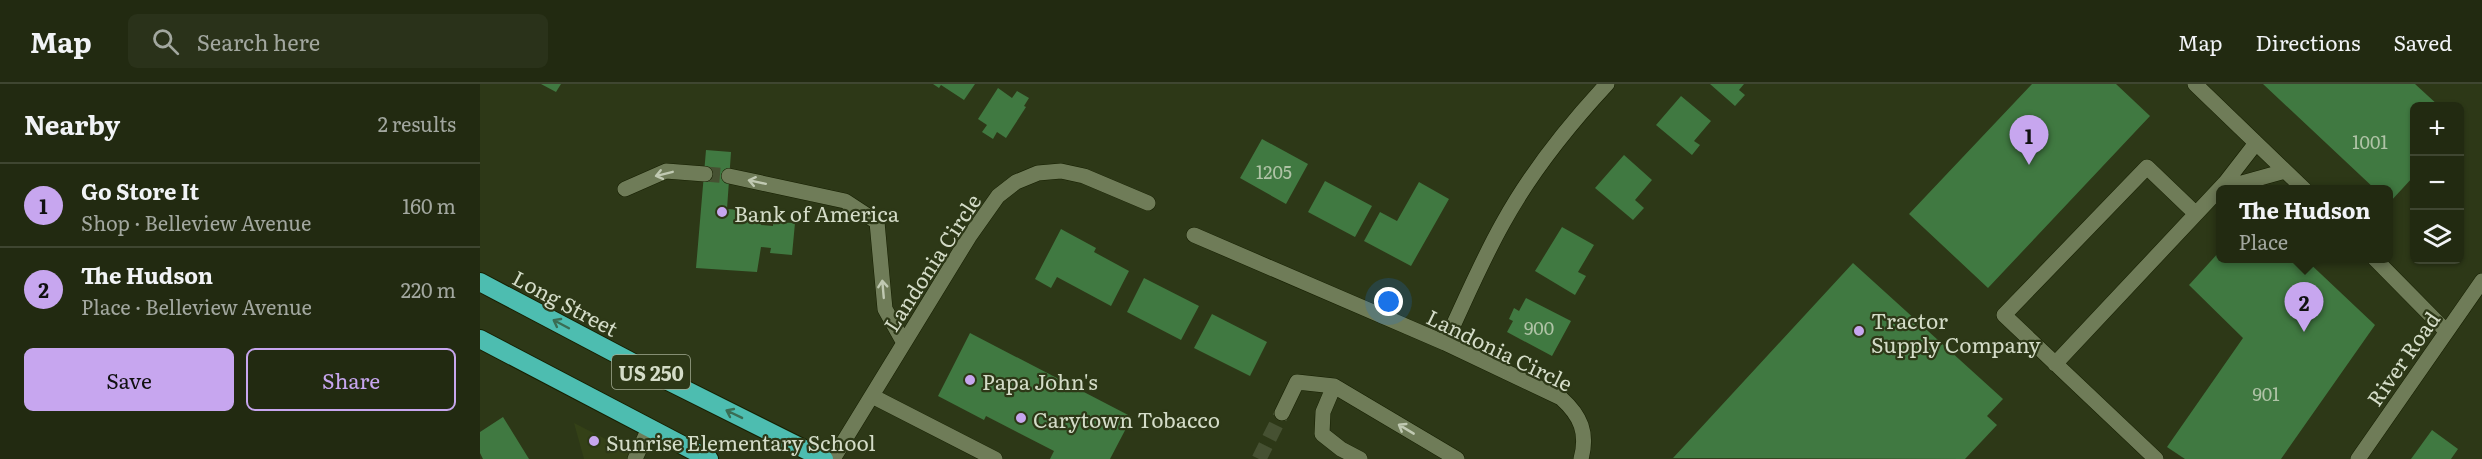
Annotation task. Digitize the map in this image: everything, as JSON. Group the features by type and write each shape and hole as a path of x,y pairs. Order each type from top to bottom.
{"highway":[{"name":"Long Street","path":"480,282 662,378 824,459"},
{"name":"US 250","path":"480,339 709,459"}],"street":[{"path":"1445,343 1503,223 1539,165 1607,84"},
{"path":"2195,84 2301,185"},
{"path":"2225,183 2256,143"},
{"path":"2156,459 2004,315 2146,167 2195,213"},
{"path":"625,189 666,171 705,174"},
{"name":"Landonia Circle","path":"833,459 969,237 998,196 1016,182 1038,173 1061,171 1084,176 1148,203"},
{"path":"2225,183 2242,183 2285,171"},
{"path":"729,176 844,201 877,222 885,309 904,343"},
{"path":"2055,364 2216,192"},
{"name":"Landonia Circle","path":"1194,235 1445,343 1561,398 1575,410 1583,427 1585,445 1581,459"},
{"path":"2379,263 2446,331"},
{"name":"River Road","path":"2358,459 2482,281"},
{"path":"1282,412 1297,382 1334,386 1457,459"},
{"path":"1334,386 1323,412 1322,434 1338,454 1360,459"},
{"path":"872,396 995,459"},
{"path":"635,459 649,428"}],"shaded area":[{"name":"Sunrise Elementary School","path":"574,423 645,459 584,459"}],"building":[{"path":"541,84 561,84 556,92"},
{"path":"933,84 975,84 964,100 941,85 939,88"},
{"path":"1710,84 1744,84 1739,90 1745,95 1735,106"},
{"path":"2032,84 2116,84 2150,116 1988,288 1909,214"},
{"path":"2263,84 2415,84 2435,102 2410,102 2410,180 2393,199 2393,185 2371,185"},
{"path":"998,88 1012,98 1017,91 1029,98 1024,106 1026,107 1006,138 997,132 993,139 982,132 987,125 978,119"},
{"path":"1681,96 1711,121 1694,141 1700,145 1692,155 1656,125"},
{"path":"1262,139 1308,164 1286,204 1240,178"},
{"name":"Bank of America","path":"706,150 731,152 727,209 742,210 741,216 762,217 761,225 773,226 773,222 795,223 792,255 770,253 771,248 761,247 757,272 696,268"},
{"path":"1624,155 1652,180 1635,200 1644,208 1633,220 1595,188"},
{"path":"1325,181 1372,206 1355,237 1308,212"},
{"path":"1419,182 1449,199 1411,266 1364,241 1380,212 1397,221"},
{"path":"1562,227 1594,245 1578,272 1586,276 1575,295 1535,271"},
{"path":"1061,229 1096,248 1094,252 1129,271 1111,306 1057,277 1051,288 1035,279"},
{"path":"2216,255 2216,263 2309,263 2375,325 2281,459 2185,459 2167,447 2243,338 2189,285"},
{"name":"Tractor Supply Company","path":"1853,263 2003,399 1987,416 1997,425 1965,459 1673,458"},
{"path":"1144,278 1199,306 1181,340 1127,312"},
{"path":"1526,298 1571,321 1552,356 1507,332 1513,321 1509,319 1514,308 1519,311"},
{"path":"1212,314 1267,342 1250,376 1194,348"},
{"path":"970,333 1132,417 1110,459 1050,459 1054,451 986,416 984,420 938,396"},
{"path":"503,417 529,459 483,459 480,453 480,432"},
{"path":"2432,430 2458,449 2451,459 2411,459"}],"tunnel":[{"path":"705,174 729,176"},
{"path":"1259,459 1282,413"}],"place":[{"name":"Go Store It","path":"2029,165"},
{"name":"Bank of America","path":"722,212"},
{"name":"Tractor Supply Company","path":"1859,331"},
{"name":"The Hudson","path":"2304,332"},
{"name":"Papa John's","path":"970,380"},
{"name":"Carytown Tobacco","path":"1021,418"},
{"name":"Sunrise Elementary School","path":"594,441"}]}
